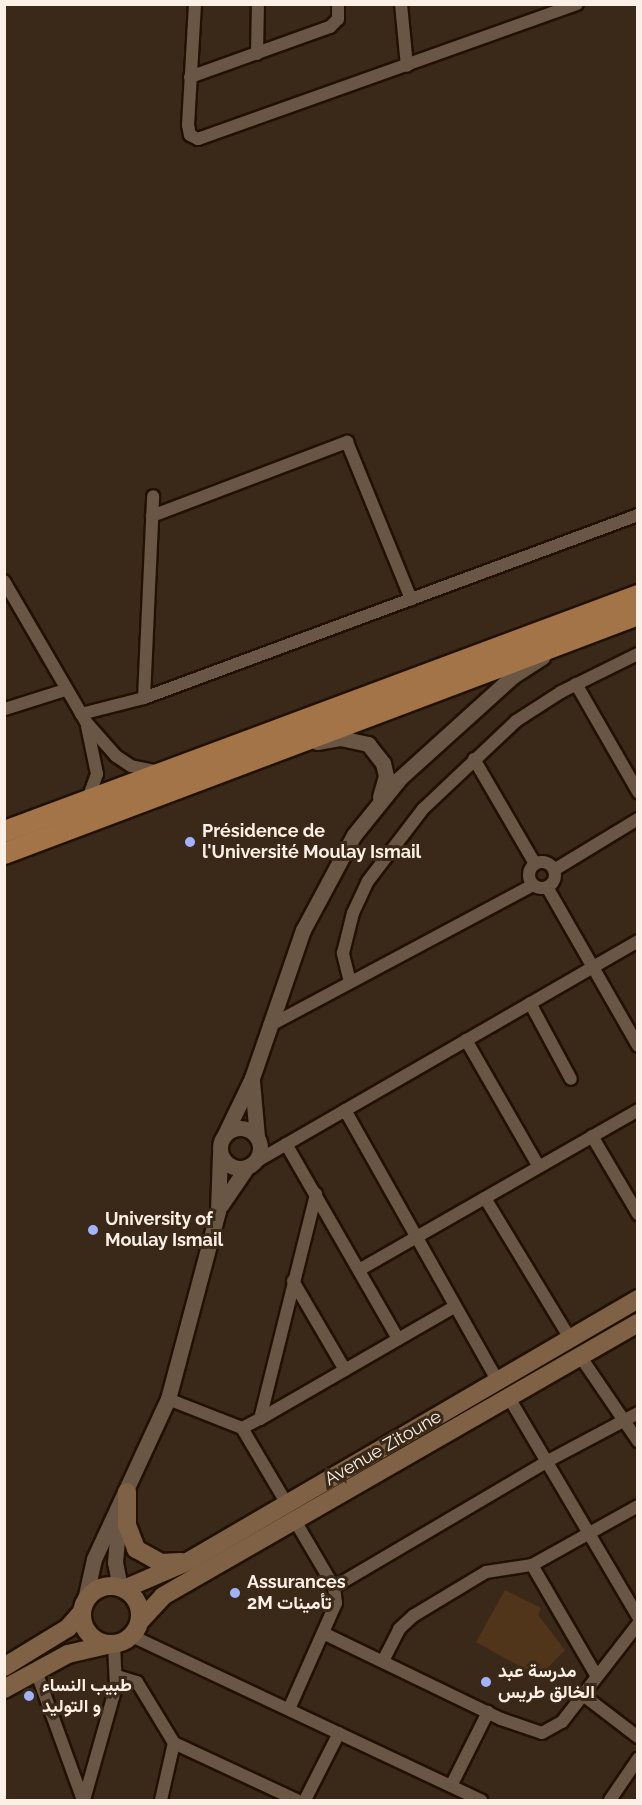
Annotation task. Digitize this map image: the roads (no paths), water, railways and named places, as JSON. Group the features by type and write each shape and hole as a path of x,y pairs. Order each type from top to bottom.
{"highway":[{"path":"4,831 638,595"},
{"path":"4,853 638,614"}],"main road":[{"name":"Avenue Zitoune","path":"575,1348 638,1299"},
{"name":"Avenue Zitoune","path":"122,1588 189,1561 290,1511 575,1348 638,1323"},
{"path":"124,1500 127,1525 136,1549 162,1563 189,1561"},
{"name":"Avenue Zitoune","path":"136,1629 163,1596 290,1511"},
{"path":"4,1667 68,1628 95,1591 122,1588 138,1602 136,1629 110,1645 81,1648 4,1689"},
{"path":"83,1608 90,1637 110,1645"}],"street":[{"path":"195,4 189,131 198,139 576,5"},
{"path":"257,54 258,4"},
{"path":"190,77 330,27 338,19 338,4"},
{"path":"401,4 407,66"},
{"path":"152,516 347,442 411,599"},
{"path":"144,698 153,496"},
{"path":"83,718 144,698 638,515"},
{"path":"4,581 83,718 116,756 131,766 163,772"},
{"path":"83,1608 94,1559 124,1500 168,1399 218,1211 220,1153 225,1134 252,1078 268,1026 303,930 354,835 378,802 513,676 567,640"},
{"path":"350,982 343,953 345,936 368,881 423,808 516,721 576,684 638,654"},
{"path":"576,684 638,792"},
{"path":"5,709 65,690"},
{"path":"83,718 97,764 94,786 87,800"},
{"path":"296,744 340,738 368,744 383,763 386,776 378,802"},
{"path":"474,759 535,864"},
{"path":"554,870 638,819"},
{"path":"533,885 529,872 535,864 544,862 554,870 555,878 547,887"},
{"path":"268,1026 533,885 547,887"},
{"path":"547,887 638,1046"},
{"path":"220,1153 233,1167 249,1166 638,941"},
{"path":"530,1003 571,1078"},
{"path":"466,1040 539,1167"},
{"path":"218,1211 260,1151 252,1078"},
{"path":"345,1110 454,1307 638,1617"},
{"path":"359,1270 638,1110"},
{"path":"225,1134 242,1128 258,1139 281,1146 316,1194 398,1339"},
{"path":"592,1136 638,1214"},
{"path":"260,1419 316,1194"},
{"path":"485,1198 610,1404 625,1420 638,1441"},
{"path":"293,1281 345,1370"},
{"path":"242,1428 454,1307"},
{"path":"168,1399 242,1428 334,1587 338,1599 290,1709"},
{"path":"334,1587 546,1462 638,1413"},
{"path":"122,1588 115,1562 124,1500"},
{"path":"383,1660 399,1629 413,1616 486,1572 532,1565 638,1506"},
{"path":"532,1565 596,1675"},
{"path":"323,1633 488,1712 542,1733 555,1729 638,1624"},
{"path":"136,1629 290,1709 481,1800"},
{"path":"84,1800 117,1676 110,1645"},
{"path":"36,1671 84,1800"},
{"path":"117,1676 137,1682 174,1743 296,1800"},
{"path":"584,1695 638,1737"},
{"path":"451,1786 488,1712"},
{"path":"305,1800 339,1733"},
{"path":"160,1800 174,1743"},
{"path":"610,1800 638,1759"}],"place":[{"name":"Présidence de l'Université Moulay Ismail","path":"190,842"},
{"name":"University of Moulay Ismail","path":"93,1230"},
{"name":"Assurances 2M تأمينات","path":"235,1593"},
{"name":"مدرسة عبد الخالق طريس","path":"486,1682"},
{"name":"طبيب النساء و التوليد","path":"29,1696"}]}
